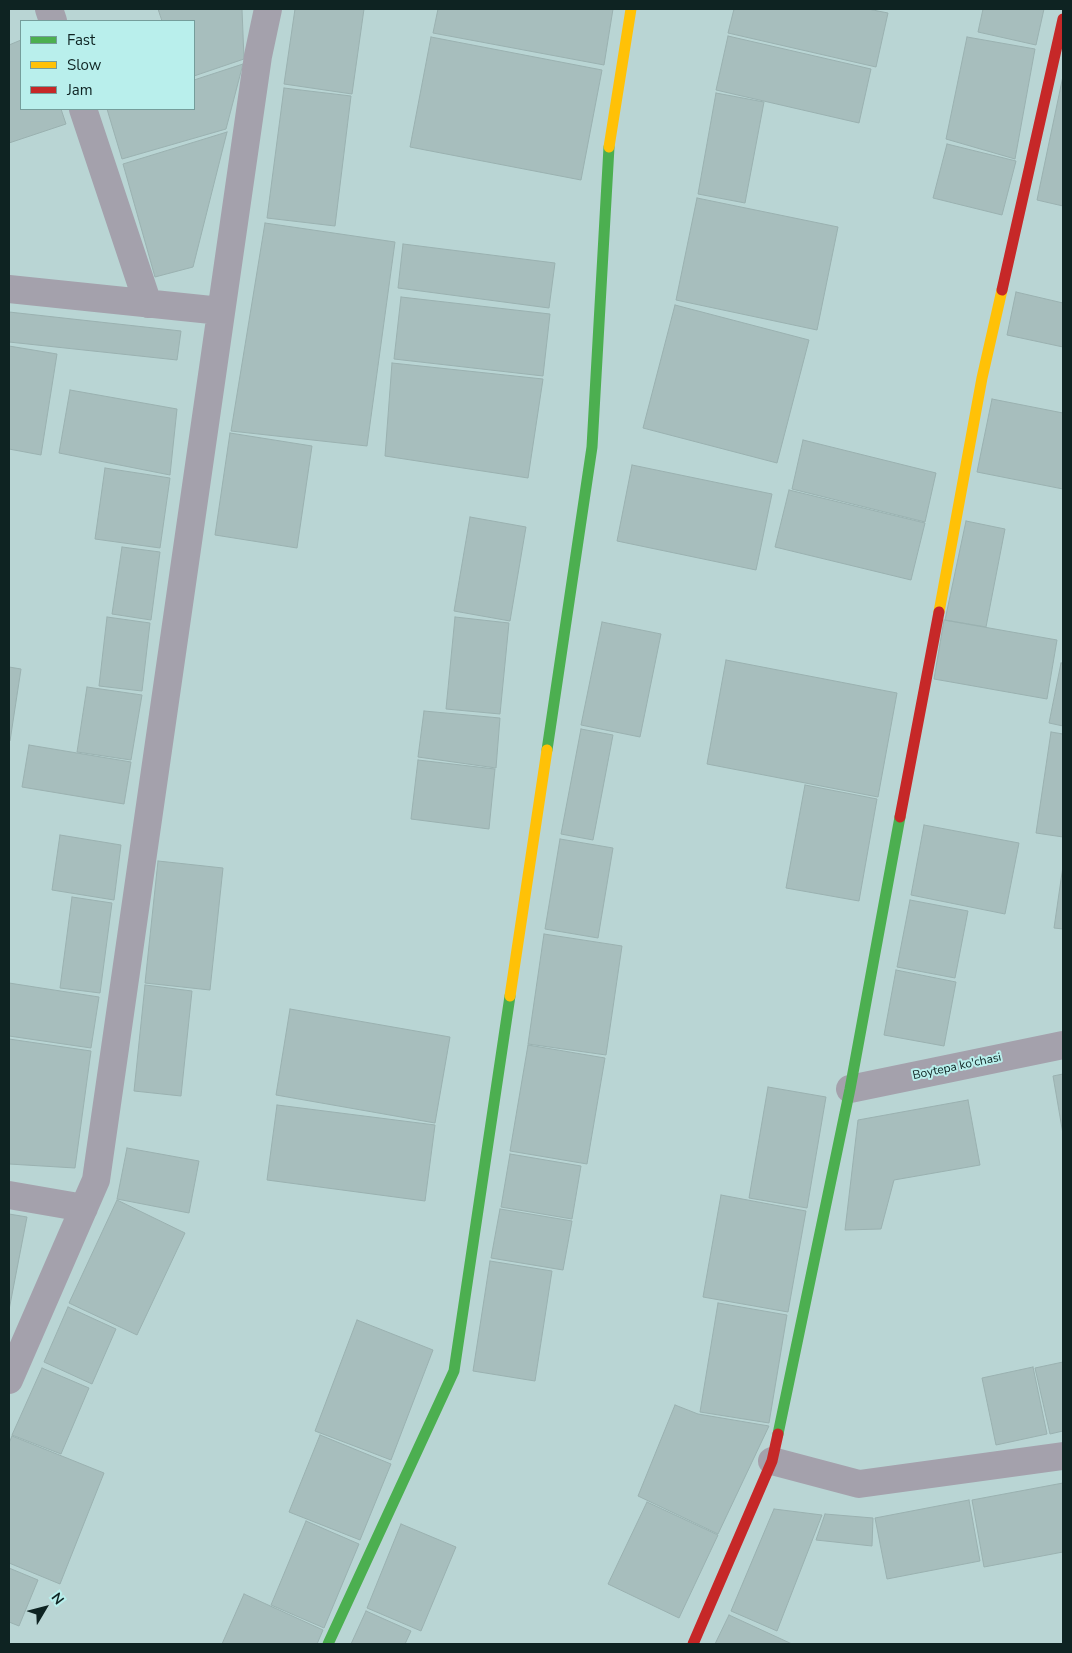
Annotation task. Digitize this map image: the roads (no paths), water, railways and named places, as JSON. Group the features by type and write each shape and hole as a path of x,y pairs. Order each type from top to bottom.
{"street":[{"path":"9,1380 96,1180 257,66 268,9"},
{"path":"328,1644 454,1371 592,447 606,158 631,9"},
{"path":"693,1644 772,1461 850,1089 982,378 1063,20"},
{"path":"83,110 148,304"},
{"path":"9,289 222,311"},
{"name":"Boytepa ko'chasi","path":"850,1089 1063,1045"},
{"path":"9,1195 84,1208"},
{"path":"772,1461 858,1484 1063,1456"}]}
